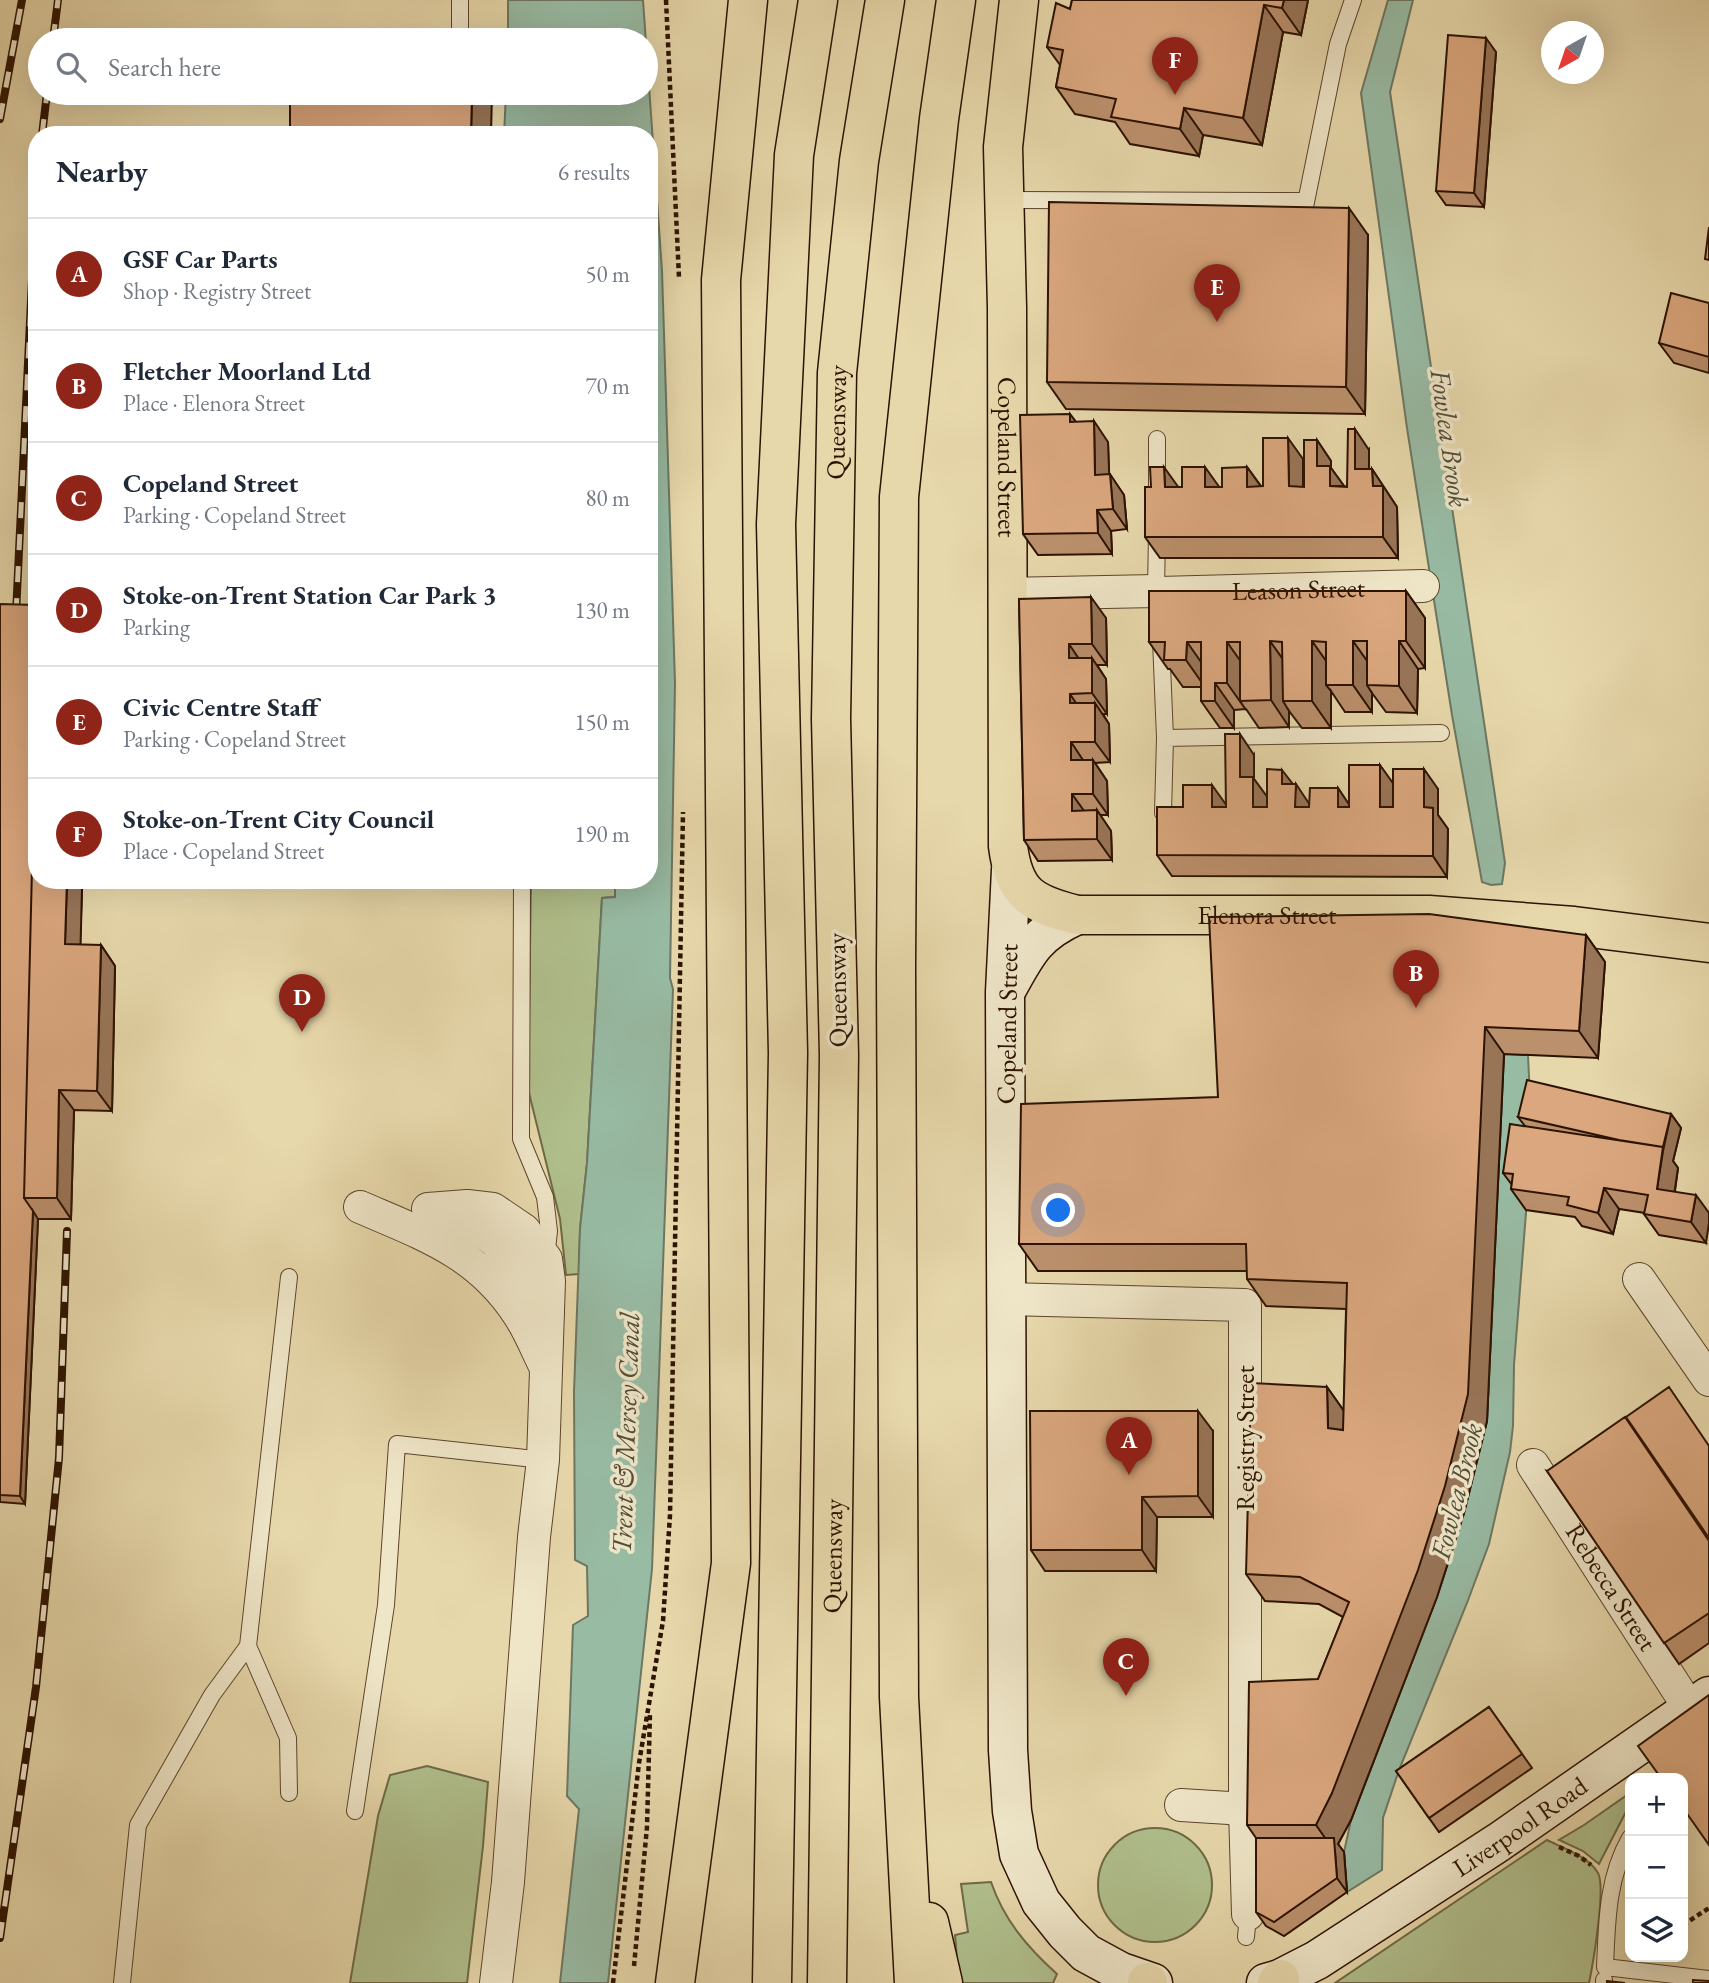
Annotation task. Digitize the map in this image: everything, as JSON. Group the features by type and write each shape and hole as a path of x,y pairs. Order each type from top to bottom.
{"main road":[{"path":"675,1983 731,1563 721,280 748,0"},
{"name":"Queensway","path":"772,1983 788,1054 776,524 794,155 818,0"},
{"name":"Queensway","path":"827,1983 839,1055 831,719 837,373 859,161 885,0"},
{"path":"845,298 904,0"},
{"path":"914,1983 899,1697 896,1279 899,497 939,119 957,0"},
{"name":"Copeland Street","path":"1011,870 1008,846 1007,308 1003,148 1019,0"},
{"name":"Elenora Street","path":"1011,870 1027,895 1050,908 1077,915 1429,915 1574,926 1709,943"},
{"path":"904,1815 943,1983"}],"street":[{"name":"Leason Street","path":"1007,594 1159,603 1423,586"},
{"name":"Copeland Street","path":"1011,870 1005,992 1008,1750 1012,1811 1018,1854 1041,1902 1065,1932 1086,1953 1121,1972 1153,1983"},
{"name":"Elenora Street","path":"1005,992 1028,950 1054,925 1077,915"},
{"path":"496,1983 508,1882 534,1538 543,1460 549,1313 546,1259 524,1230 493,1209 467,1206 429,1209 466,1221 494,1240 532,1281 549,1313"},
{"path":"360,1207 442,1242 469,1260 502,1292 520,1316 545,1365"},
{"path":"1639,1279 1709,1380"},
{"name":"Registry Street","path":"1007,1299 1245,1305 1247,1926"},
{"name":"Rebecca Street","path":"1533,1465 1699,1702"},
{"name":"Liverpool Road","path":"1274,1982 1317,1960 1499,1842 1699,1702"},
{"path":"1181,1805 1245,1809"}],"lane":[{"path":"460,0 460,28"},
{"path":"1303,223 1305,201 1338,44 1353,0"},
{"path":"1004,200 1305,201"},
{"path":"1157,439 1159,603 1165,738 1163,813"},
{"path":"1165,738 1441,733"},
{"path":"522,889 521,1139 545,1197 550,1231 546,1259"},
{"path":"289,1277 248,1646 288,1738 289,1793"},
{"path":"355,1811 386,1605 397,1444 543,1460"},
{"path":"122,1983 138,1825 212,1695 248,1646"},
{"path":"1625,1847 1612,1884 1605,1967 1709,1979"}],"path":[{"path":"666,0 679,281"},
{"path":"613,1983 636,1788 663,1621 670,1515 683,804"},
{"path":"634,1970 648,1827 651,1695"},
{"path":"1688,1922 1709,1908"}],"shaded area":[{"path":"531,889 615,889 615,897 602,898 579,1274 566,1275 560,1219 528,1089"},
{"path":"427,1766 488,1782 467,1983 350,1983 378,1816 390,1775"},
{"path":"1625,1796 1625,1814 1599,1864 1583,1851 1559,1840"},
{"path":"1155,1828 1177,1832 1195,1845 1208,1863 1212,1885 1208,1907 1195,1925 1177,1938 1155,1942 1133,1938 1115,1925 1102,1907 1098,1885 1102,1863 1115,1845 1133,1832"},
{"path":"1547,1840 1582,1858 1598,1873 1600,1909 1589,1983 1335,1983"},
{"path":"991,1882 1003,1909 1018,1932 1057,1974 1053,1983 959,1983 955,1935 968,1932 961,1884"}],"water":[{"path":"508,0 643,0 645,28 508,28"},
{"path":"1388,0 1413,0 1390,92 1505,863 1502,884 1482,882 1452,715 1407,428 1361,93"},
{"path":"505,105 650,105 652,126 504,126"},
{"name":"Trent & Mersey Canal","path":"658,214 675,683 670,978 673,989 652,1569 608,1983 560,1983 579,1809 567,1796 573,1625 588,1616 587,1566 575,1560 574,1392 580,1229 587,1163 602,898 615,897 615,889 658,889"},
{"path":"1504,1054 1528,1055 1530,1098 1527,1200 1510,1452 1489,1544 1399,1770 1383,1818 1382,1870 1347,1892 1344,1852 1351,1820 1437,1597 1464,1513"}],"building":[{"path":"1072,0 1284,0 1282,8 1264,5 1243,118 1184,108 1180,129 1111,117 1116,99 1056,87 1063,50 1047,47 1056,3 1070,9"},
{"path":"1448,35 1486,38 1474,193 1436,191"},
{"path":"290,105 472,105 471,126 290,126"},
{"path":"1049,202 1349,208 1346,387 1047,382"},
{"path":"1709,227 1709,260 1705,259"},
{"path":"1671,293 1709,303 1709,357 1659,343"},
{"path":"1070,414 1070,422 1094,421 1095,475 1110,474 1113,509 1097,510 1098,533 1023,534 1020,415"},
{"path":"1348,429 1355,429 1355,469 1372,469 1373,486 1383,486 1383,537 1145,537 1145,487 1151,487 1150,467 1164,467 1165,487 1182,487 1182,467 1205,467 1205,487 1222,487 1222,468 1247,467 1247,487 1263,486 1263,438 1288,438 1289,486 1304,487 1304,440 1317,440 1317,466 1330,466 1330,486 1347,487"},
{"path":"1149,591 1406,591 1406,641 1399,641 1399,686 1367,685 1367,641 1353,641 1353,685 1326,685 1326,642 1312,641 1312,701 1283,701 1282,642 1270,641 1271,700 1240,701 1240,642 1227,642 1227,683 1215,683 1215,701 1201,701 1201,642 1187,642 1186,660 1164,660 1165,642 1149,642"},
{"path":"1091,597 1092,644 1069,644 1069,658 1092,658 1092,693 1070,694 1070,703 1095,703 1095,742 1071,742 1071,760 1093,760 1093,794 1072,794 1072,811 1097,810 1097,839 1024,840 1019,599"},
{"path":"0,604 28,605 28,889 31,889 24,1198 33,1211 20,1496 0,1495"},
{"path":"1225,734 1240,734 1240,777 1253,777 1253,807 1267,807 1267,769 1282,770 1282,784 1296,784 1295,807 1309,807 1310,788 1338,788 1338,807 1349,807 1349,765 1380,765 1380,807 1393,807 1393,769 1424,769 1424,807 1433,808 1433,856 1157,855 1157,807 1183,807 1183,785 1212,785 1212,807 1226,807"},
{"path":"31,889 67,889 65,944 101,945 97,1091 59,1090 57,1198 24,1198"},
{"path":"1429,914 1586,935 1579,1031 1485,1027 1468,1394 1445,1486 1418,1570 1332,1793 1316,1825 1247,1825 1249,1682 1318,1679 1349,1602 1300,1577 1246,1574 1251,1383 1327,1387 1328,1428 1343,1430 1347,1283 1247,1279 1246,1244 1019,1244 1021,1104 1218,1097 1209,917"},
{"path":"1527,1080 1671,1114 1663,1147 1518,1117"},
{"path":"1510,1124 1663,1147 1657,1189 1696,1195 1691,1222 1644,1214 1648,1195 1604,1188 1598,1213 1567,1205 1569,1197 1511,1189 1513,1174 1503,1173"},
{"path":"1669,1387 1709,1446 1709,1538 1626,1417"},
{"path":"1030,1411 1198,1411 1198,1496 1142,1497 1142,1550 1031,1550"},
{"path":"1625,1417 1709,1541 1709,1613 1664,1643 1547,1471"},
{"path":"1709,1695 1709,1845 1688,1815 1688,1773 1657,1773 1638,1746"},
{"path":"1489,1707 1522,1754 1429,1818 1396,1771"},
{"path":"1256,1838 1334,1838 1337,1878 1274,1922 1256,1912"},
{"path":"1693,1980 1709,1981 1709,1983 1693,1983"}],"railway":[{"path":"0,119 22,0"},
{"path":"54,28 58,0"},
{"path":"43,126 46,105"},
{"path":"16,614 28,363"},
{"path":"0,1938 36,1687 59,1458 67,1231"}],"place":[{"name":"Stoke-on-Trent City Council","path":"1175,95"},
{"name":"Civic Centre Staff","path":"1217,322"},
{"name":"Fletcher Moorland Ltd","path":"1416,1008"},
{"name":"Stoke-on-Trent Station Car Park 3","path":"302,1032"},
{"name":"GSF Car Parts","path":"1129,1475"},
{"name":"Copeland Street","path":"1126,1696"}],"water label":[{"name":"Fowlea Brook","path":"1450,438"},
{"name":"Fowlea Brook","path":"1456,1491"}]}
